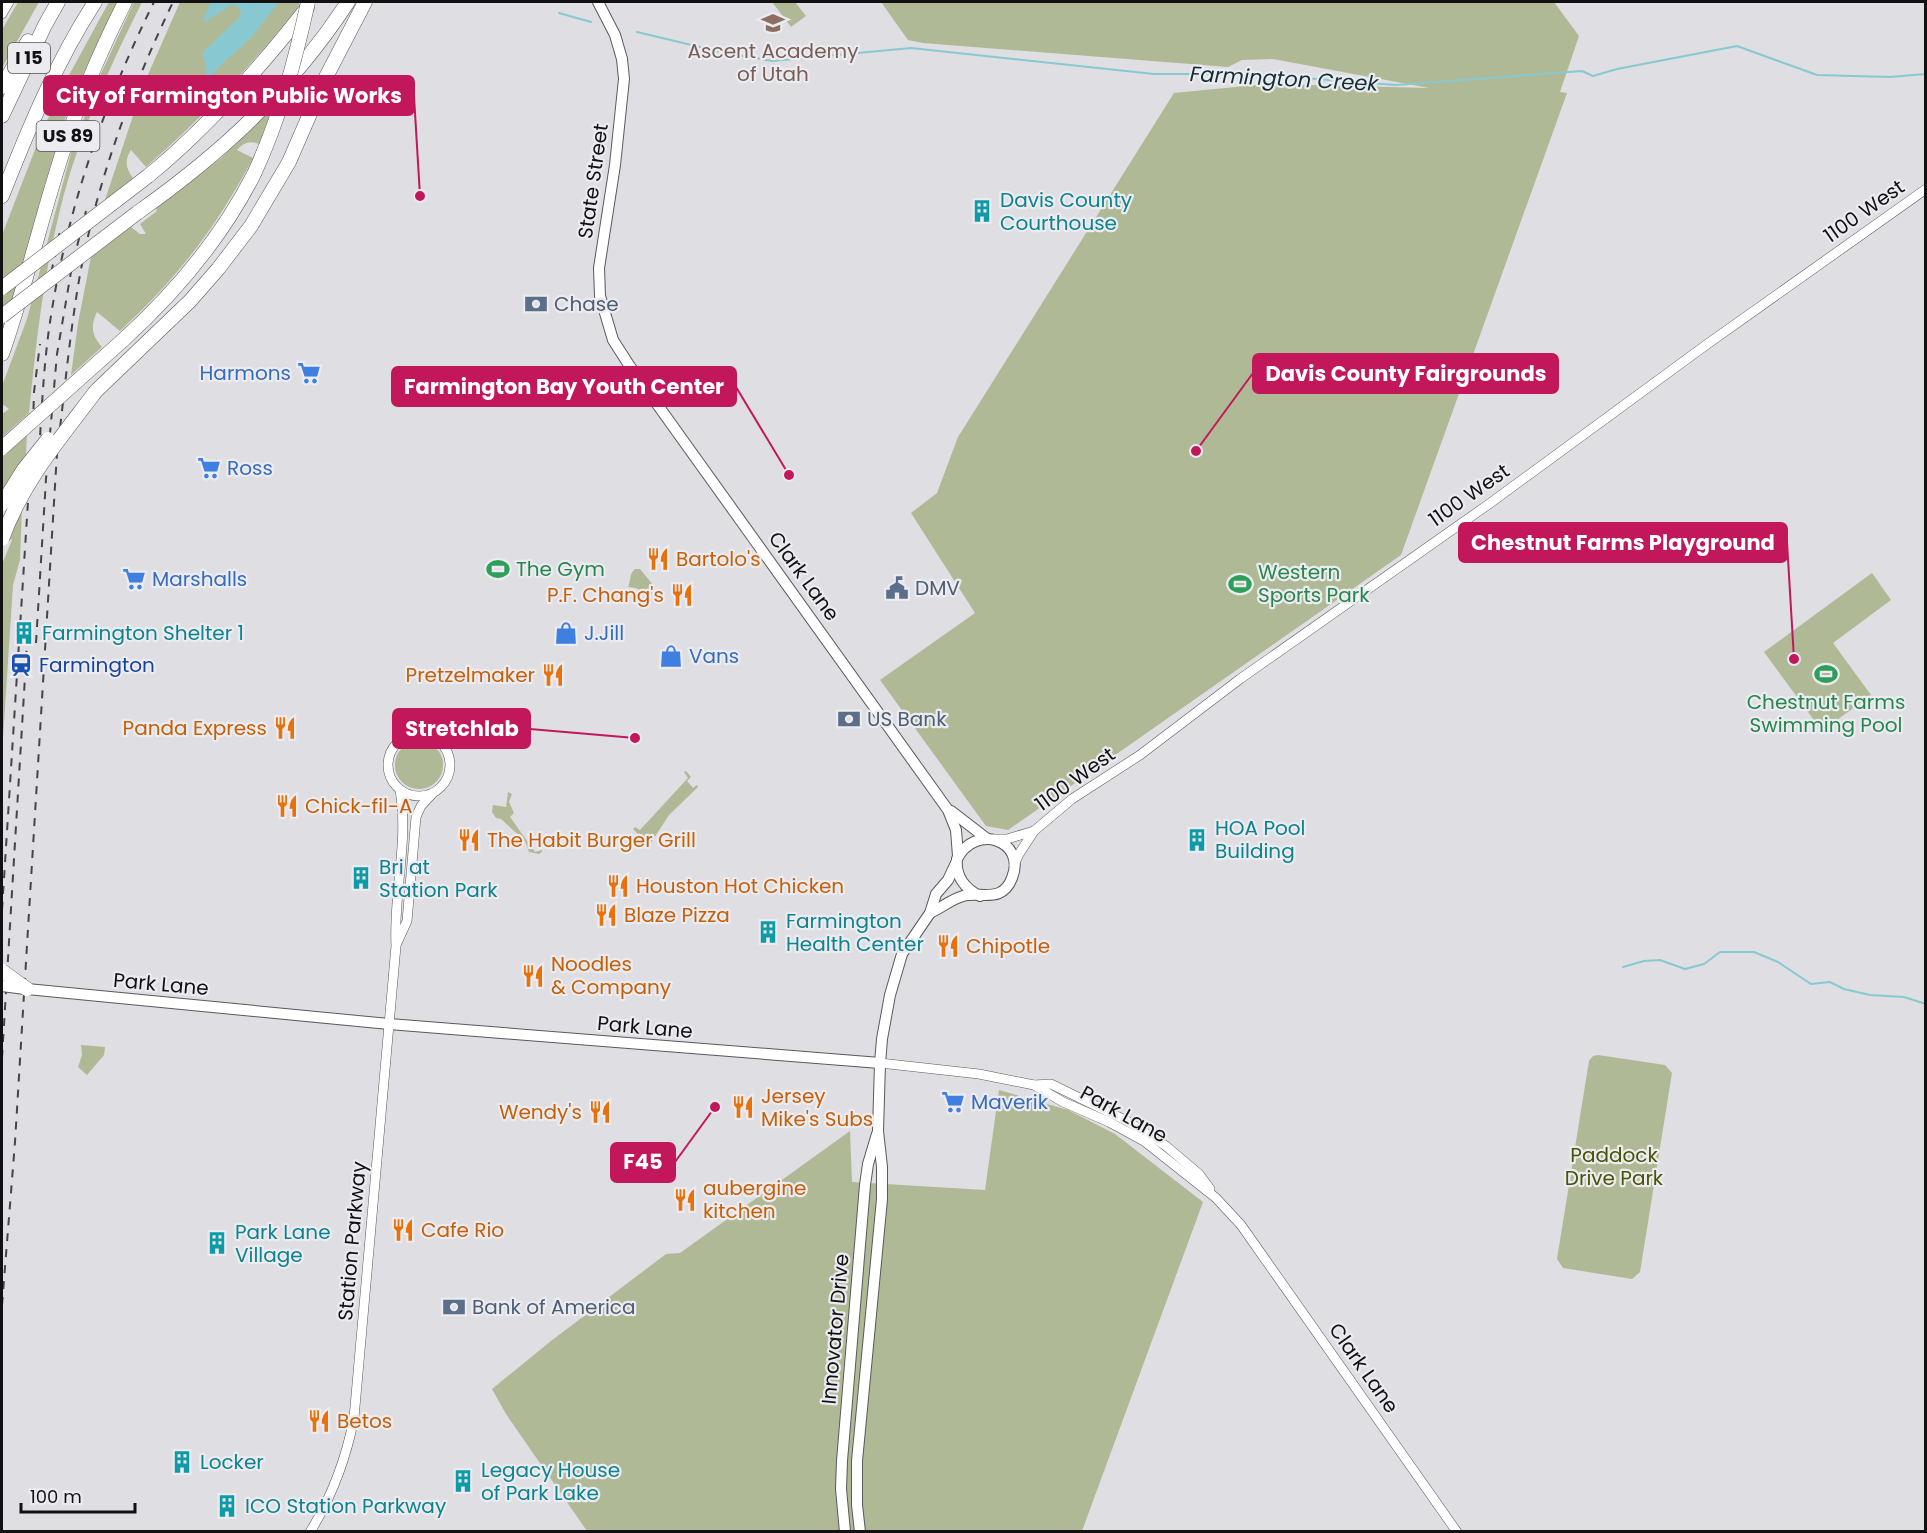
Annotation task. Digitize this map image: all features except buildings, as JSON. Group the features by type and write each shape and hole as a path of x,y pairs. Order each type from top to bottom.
{"highway":[{"path":"2,87 26,45 56,2"},
{"name":"I 15","path":"2,116 56,2"},
{"name":"I 15","path":"2,196 31,123 83,20 95,2"},
{"name":"US 89","path":"2,354 16,315 76,114 107,37 125,2"},
{"path":"2,448 168,297 194,267 227,222 254,174 270,138 284,99 310,2"},
{"path":"2,288 148,176 207,124 245,84 310,2"},
{"path":"2,316 212,157 254,118 296,73 348,2"},
{"path":"2,504 42,446 190,302 251,226 289,162 326,77 365,2"},
{"path":"2,539 17,502 34,473 96,391"},
{"path":"2,971 27,989"}],"main road":[{"name":"State Street","path":"598,2 615,35 622,59 624,79 615,165 599,268 600,296 613,340 629,364"},
{"name":"Clark Lane","path":"629,364 948,810 956,830 957,859"},
{"name":"Clark Lane","path":"948,810 990,839"},
{"path":"880,1063 890,995 899,961 930,913 936,894 948,880 957,859 969,844 990,839 1008,848 1014,865 1012,876 1006,887 993,895 962,896 930,913"},
{"path":"957,859 962,882 980,896"},
{"name":"Park Lane","path":"2,986 389,1024 880,1063"},
{"name":"Innovator Drive","path":"860,1532 856,1496 857,1461 882,1199 882,1167 878,1131 880,1063"},
{"name":"Innovator Drive","path":"845,1532 841,1489 842,1461 865,1185 868,1164 878,1131"}],"street":[{"path":"2,14 9,2"},
{"name":"1100 West","path":"1014,865 1035,831 1072,799 1140,755 1240,679 1489,504 1706,345 1926,189"},
{"path":"414,733 424,734 439,741 450,760 448,776 444,784 432,794 419,796 409,795 400,790 390,777 388,759 391,749 405,736 414,733"},
{"name":"Station Parkway","path":"310,1532 336,1484 354,1418 396,946 395,921 404,826 400,790"},
{"name":"Station Parkway","path":"396,946 407,921 415,820 419,809 432,794"},
{"name":"1100 West","path":"990,839 1008,839 1035,831"},
{"name":"Park Lane","path":"880,1063 980,1074 1034,1085 1063,1102 1109,1122 1144,1141 1216,1198 1241,1225"},
{"name":"Clark Lane","path":"1241,1225 1457,1532"}],"green space":[{"path":"18,2 39,2 2,68 2,30"},
{"path":"109,2 118,2 67,112 2,335 2,235 43,129"},
{"path":"134,2 142,2 95,103 60,210 37,336 29,413 2,437 2,414 9,409 2,404 2,386 27,319 71,153 99,78"},
{"path":"180,2 300,2 280,29 226,90 146,167 131,150 127,157 127,164 133,178 105,200 143,86"},
{"path":"772,2 795,2 806,16 791,27"},
{"path":"881,2 1554,2 1579,36 1560,92 1567,93 1401,555 1008,830 986,826 880,680 975,613 911,513 937,493 958,437 1174,93 1266,84 1429,88 1273,59 1242,60 1228,67 923,43 908,40"},
{"path":"272,109 259,144 247,143 237,150 253,158 225,207 194,251 160,291 120,331 97,312 93,322 93,331 102,347 71,375 91,257 131,227 140,234 146,234 140,224 157,211 156,208 221,158"},
{"path":"27,434 26,454 2,491 2,457"},
{"path":"22,508 20,560 13,585 2,753 2,564 12,540 8,538"},
{"path":"635,569 640,569 654,586 655,590 649,595 636,588 628,587"},
{"path":"1872,573 1891,600 1833,643 1871,695 1822,731 1764,652"},
{"path":"419,741 436,748 443,765 436,782 419,789 402,782 395,765 402,748"},
{"path":"686,771 691,777 687,781 693,788 697,785 698,787 669,815 648,844 633,829 635,827 640,830 688,778 684,772"},
{"path":"508,792 512,794 509,802 514,813 510,817 535,852 542,850 539,854 529,852 525,841 501,819 496,818 492,812 493,805 506,807"},
{"path":"81,1045 105,1047 104,1055 87,1075 78,1067 82,1055"},
{"name":"Paddock Drive Park","path":"1593,1056 1665,1065 1672,1073 1640,1272 1632,1279 1563,1268 1557,1259 1589,1061"},
{"path":"999,1090 1068,1110 1115,1134 1203,1202 1082,1531 587,1531 506,1414 492,1389 666,1254 680,1253 850,1131 852,1182 985,1190"}],"water":[{"path":"211,2 279,2 250,39 207,80 202,53 241,16 236,5 231,5 205,22 203,20"}],"waterway":[{"name":"Farmington Creek","path":"559,13 591,22"},
{"name":"Farmington Creek","path":"637,32 721,52 772,61 911,48 1154,74 1251,74 1396,85 1582,71 1593,76 1617,69 1737,46 1817,75 1890,77 1926,74"},
{"path":"1623,967 1644,961 1660,960 1685,969 1704,964 1720,952 1754,952 1778,962 1811,984 1830,982 1844,989 1870,995 1904,997 1926,1004"}],"railway":[{"path":"37,483 49,329 65,244 88,161 118,81 154,2"},
{"path":"2,1305 15,1142 57,453 72,327 85,249 104,176 142,70 173,2"},
{"path":"36,643 46,479 57,354 72,266 86,211"},
{"path":"48,288 61,226"},
{"path":"33,425 34,392 40,344"},
{"path":"2,910 30,470"},
{"path":"2,1058 28,627"}],"place":[{"name":"Ascent Academy of Utah","path":"773,23"},
{"name":"City of Farmington Public Works","path":"420,196"},
{"name":"Davis County Courthouse","path":"982,211"},
{"name":"Chase","path":"536,304"},
{"name":"Harmons","path":"309,373"},
{"name":"Davis County Fairgrounds","path":"1196,451"},
{"name":"Ross","path":"209,468"},
{"name":"Farmington Bay Youth Center","path":"789,475"},
{"name":"Bartolo's","path":"658,559"},
{"name":"The Gym","path":"498,569"},
{"name":"Marshalls","path":"134,579"},
{"name":"Western Sports Park","path":"1240,584"},
{"name":"DMV","path":"897,588"},
{"name":"P.F. Chang's","path":"682,595"},
{"name":"Farmington Shelter 1","path":"24,633"},
{"name":"J.Jill","path":"566,633"},
{"name":"Vans","path":"671,656"},
{"name":"Chestnut Farms Playground","path":"1794,659"},
{"name":"Farmington","path":"21,665"},
{"name":"Chestnut Farms Swimming Pool","path":"1826,674"},
{"name":"Pretzelmaker","path":"553,675"},
{"name":"US Bank","path":"849,719"},
{"name":"Panda Express","path":"285,728"},
{"name":"Stretchlab","path":"635,738"},
{"name":"Chick-fil-A","path":"287,806"},
{"name":"The Habit Burger Grill","path":"469,840"},
{"name":"HOA Pool Building","path":"1197,840"},
{"name":"Bri at Station Park","path":"361,878"},
{"name":"Houston Hot Chicken","path":"618,886"},
{"name":"Blaze Pizza","path":"606,915"},
{"name":"Farmington Health Center","path":"768,932"},
{"name":"Chipotle","path":"948,946"},
{"name":"Noodles & Company","path":"533,976"},
{"name":"Maverik","path":"953,1102"},
{"name":"F45","path":"715,1107"},
{"name":"Jersey Mike's Subs","path":"743,1107"},
{"name":"Wendy's","path":"600,1112"},
{"name":"aubergine kitchen","path":"685,1200"},
{"name":"Cafe Rio","path":"403,1230"},
{"name":"Park Lane Village","path":"217,1243"},
{"name":"Bank of America","path":"454,1307"},
{"name":"Betos","path":"319,1421"},
{"name":"Locker","path":"182,1462"},
{"name":"Legacy House of Park Lake","path":"463,1481"},
{"name":"ICO Station Parkway","path":"227,1506"}]}
